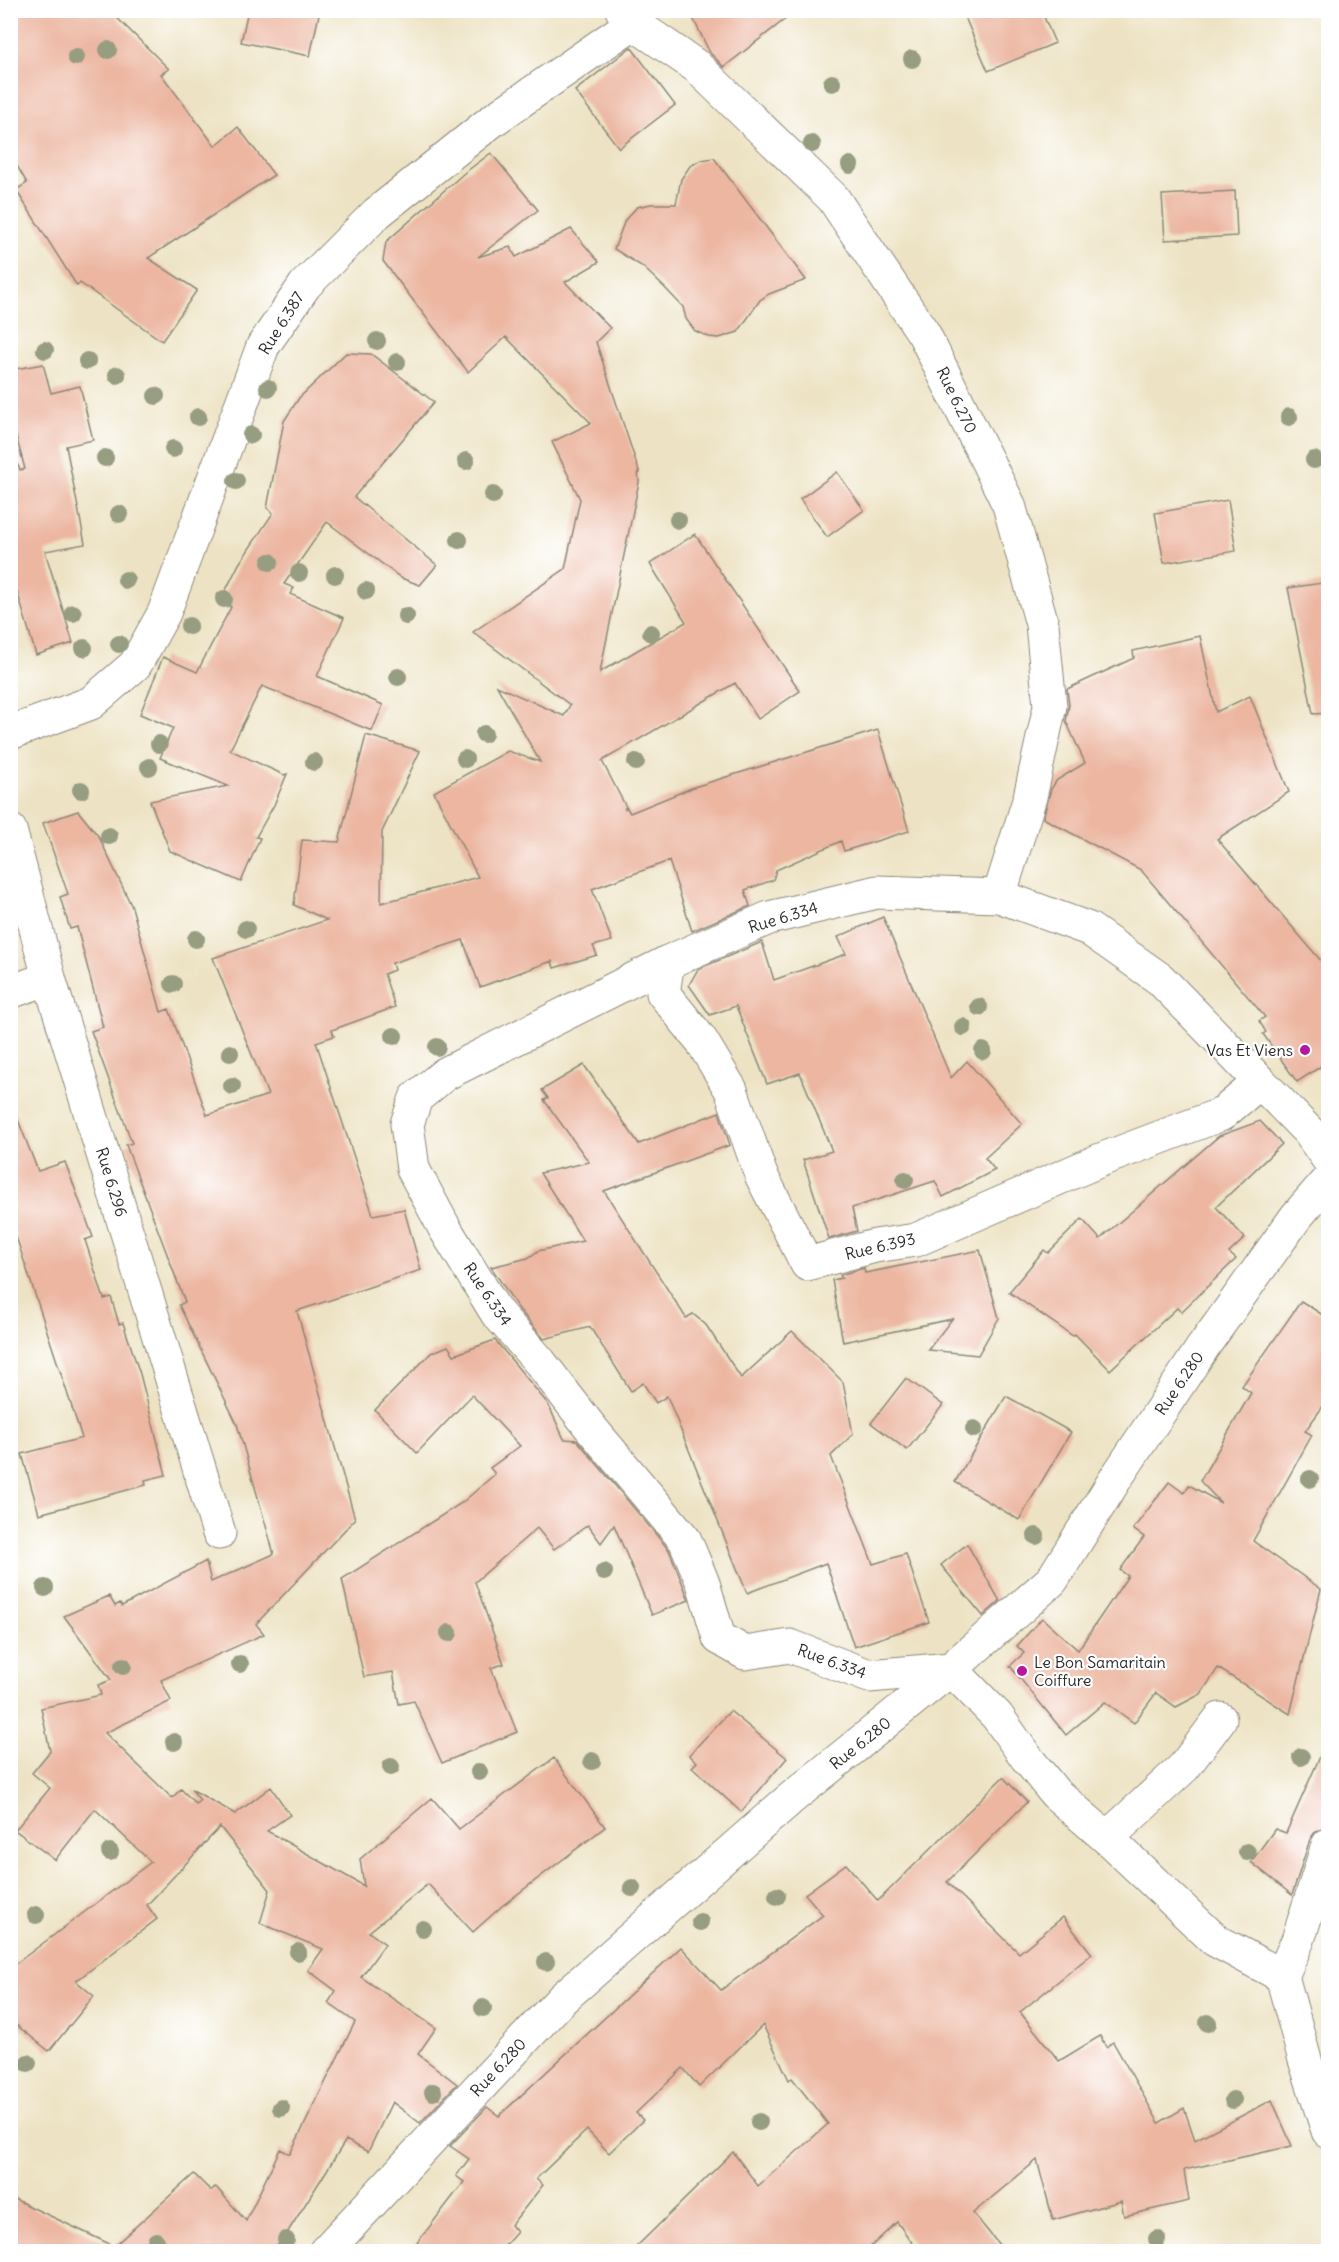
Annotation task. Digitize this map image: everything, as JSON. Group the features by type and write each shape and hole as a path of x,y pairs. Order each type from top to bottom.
{"street":[{"name":"Rue 6.387","path":"10,733 91,703 135,665 164,613 263,346 305,285 377,213 475,134 632,15"},
{"name":"Rue 6.270","path":"632,15 696,66 833,198 924,334 1009,505 1042,624 1050,706 1030,797 999,896"},
{"name":"Rue 6.296","path":"10,830 49,978 219,1533"},
{"name":"Rue 6.334","path":"951,1669 869,1677 790,1646 745,1653 719,1638 703,1583 685,1540 591,1428 540,1362 496,1312 444,1227 413,1169 407,1124 416,1098 446,1074 668,962 769,918 877,892 999,896 1089,929 1160,980 1309,1132 1329,1159"},
{"name":"Rue 6.393","path":"668,962 663,993 701,1040 731,1090 761,1175 807,1264 875,1246 916,1240 1103,1159 1222,1114 1260,1082"},
{"path":"10,992 49,978"},
{"name":"Rue 6.280","path":"325,2252 563,1998 697,1878 951,1669 1052,1581 1116,1478 1203,1347 1296,1217 1329,1180"},
{"path":"951,1669 997,1716 1055,1793 1107,1838 1215,1940 1282,1976"},
{"path":"1107,1838 1184,1767 1220,1719"},
{"path":"1329,1845 1298,1940 1282,1976 1305,2060 1329,2131"}],"building":[{"path":"10,10 109,10 169,69 161,74 215,146 238,127 274,175 148,258 197,290 162,341 80,283 77,286 16,190 27,183 10,154"},
{"path":"248,10 320,10 310,56 241,42"},
{"path":"689,10 797,10 724,67 710,53"},
{"path":"962,10 1041,10 1055,43 988,71"},
{"path":"631,47 675,105 619,148 575,91"},
{"path":"491,153 538,210 478,257 510,247 516,257 571,229 599,262 565,282 610,328 596,342 640,474 638,471 639,482 600,672 686,622 650,564 695,534 800,691 758,719 735,683 602,761 626,807 624,809 627,808 630,813 694,787 878,730 909,831 844,851 841,841 776,870 773,880 745,890 750,906 692,931 669,861 592,889 612,941 593,946 597,955 554,968 552,961 480,987 463,940 392,963 394,970 384,974 395,1007 332,1030 334,1036 316,1042 373,1215 404,1209 421,1270 297,1311 355,1519 256,1624 264,1634 161,1680 171,1701 105,1733 172,1798 181,1789 196,1804 200,1800 191,1789 235,1814 271,1787 290,1815 267,1831 364,1886 360,1859 432,1798 459,1829 554,1758 605,1827 502,1906 473,1932 428,1884 369,1932 385,1944 361,1977 436,2028 418,2054 457,2084 420,2123 392,2102 368,2152 346,2140 282,2241 272,2250 273,2252 10,2252 10,2197 114,2246 194,2174 211,2191 216,2187 246,2221 280,2149 290,2154 355,2022 328,2003 336,1991 308,1970 323,1949 260,1923 270,1890 220,1827 147,1905 157,1919 76,1981 94,1996 49,2051 10,2020 10,1968 151,1862 95,1809 55,1860 15,1830 50,1788 32,1773 50,1751 41,1708 101,1695 98,1685 111,1680 64,1616 109,1596 115,1606 120,1603 122,1606 206,1561 211,1582 274,1554 237,1424 179,1305 185,1302 126,1145 132,1143 91,1031 103,1027 77,927 70,929 60,897 68,894 43,823 78,811 99,837 132,907 161,1012 169,1009 207,1115 268,1095 213,958 327,920 294,905 302,840 339,842 366,735 420,751 382,832 381,903 478,877 434,792 508,751 540,762 497,686 564,716 570,705 473,632 565,569 580,499 552,442 591,423 506,337 468,372 383,261 386,242 463,174"},
{"path":"714,158 806,280 769,294 760,300 738,332 719,338 709,337 695,331 686,319 683,307 666,289 643,267 614,249 625,220 637,207 651,204 676,204 681,179 690,166 701,160"},
{"path":"1235,191 1237,236 1165,240 1162,195"},
{"path":"346,353 371,354 434,402 354,497 437,565 420,585 401,578 327,522 284,584 294,588 290,594 344,618 317,676 383,705 372,731 262,686 230,750 284,775 287,774 274,805 256,837 260,838 241,882 170,851 150,801 228,786 160,758 173,728 140,714 163,657 197,672 231,607 220,602 239,564 273,513 267,508 284,421 299,398"},
{"path":"43,364 51,393 80,386 93,440 66,446 85,544 45,551 73,643 36,655 10,567 10,466 18,465 20,470 25,469 10,414 10,370"},
{"path":"837,472 864,510 827,537 800,499"},
{"path":"1228,500 1236,551 1164,563 1155,513"},
{"path":"1329,582 1329,713 1313,714 1288,588"},
{"path":"1200,636 1216,712 1250,696 1289,792 1217,839 1329,970 1329,1061 1297,1082 1263,1034 1266,1032 1259,1021 1265,1017 1141,870 1043,818 1051,789 1057,780 1085,763 1066,721 1069,705 1067,689 1134,658 1133,651"},
{"path":"883,917 951,1078 967,1061 1022,1124 985,1158 995,1170 943,1197 935,1181 852,1208 857,1231 829,1239 803,1160 832,1151 800,1073 767,1084 736,1006 710,1015 689,985 698,969 762,942 774,980 846,954 838,937"},
{"path":"584,1065 639,1144 719,1112 730,1145 604,1191 686,1318 693,1314 706,1325 741,1378 792,1331 843,1382 853,1434 831,1456 873,1564 906,1554 929,1622 854,1647 826,1563 747,1593 667,1396 656,1403 643,1383 631,1391 590,1327 544,1339 518,1308 491,1267 528,1258 538,1251 583,1241 540,1173 589,1162 544,1100 548,1098 542,1090"},
{"path":"13,1107 38,1171 65,1162 93,1237 85,1240 104,1299 111,1297 119,1324 123,1323 140,1374 166,1475 145,1480 146,1485 39,1514 22,1454 82,1438 10,1218 10,1108"},
{"path":"1260,1121 1282,1144 1216,1207 1245,1238 1229,1253 1236,1259 1181,1312 1177,1308 1110,1370 1075,1334 1073,1336 1009,1292 1044,1250 1048,1253 1082,1219 1100,1239 1219,1136"},
{"path":"980,1250 999,1318 978,1355 928,1350 952,1319 843,1342 832,1280 842,1278 840,1275 864,1268 865,1273"},
{"path":"1301,1301 1329,1319 1329,1398 1305,1431 1312,1435 1253,1541 1321,1589 1290,1714 1218,1668 1201,1694 1176,1707 1156,1693 1134,1723 1105,1702 1066,1735 1010,1666 1024,1653 1017,1646 1042,1618 1078,1650 1128,1576 1120,1570 1144,1537 1133,1529 1169,1482 1184,1493 1189,1485 1221,1503 1200,1481 1251,1393 1242,1386"},
{"path":"495,1340 548,1404 564,1439 577,1440 669,1550 689,1600 652,1615 614,1525 601,1543 588,1525 554,1549 537,1528 475,1582 504,1664 491,1668 517,1732 442,1763 414,1701 399,1704 393,1672 364,1677 342,1579 463,1502 495,1474 490,1468 520,1446 472,1395 417,1453 375,1410 431,1353 448,1346 454,1355"},
{"path":"906,1378 943,1405 907,1450 871,1423"},
{"path":"1006,1396 1071,1432 1019,1520 955,1482"},
{"path":"967,1544 1000,1601 983,1616 941,1565"},
{"path":"730,1711 787,1758 741,1812 692,1767 697,1762 689,1755"},
{"path":"1329,1736 1329,1827 1316,1831 1310,1839 1292,1895 1251,1862 1275,1829 1286,1833"},
{"path":"1003,1777 1027,1802 947,1882 1019,1953 1063,1917 1092,1954 1020,2012 1059,2061 1100,2036 1106,2047 1113,2042 1159,2123 1184,2108 1195,2140 1272,2100 1292,2146 1184,2170 1189,2201 1124,2216 1121,2201 1053,2220 1037,2160 973,2213 1005,2252 919,2252 897,2222 865,2252 631,2252 733,2152 758,2186 828,2124 792,2078 789,2080 763,2025 699,2087 683,2068 636,2113 643,2120 609,2153 587,2130 536,2179 543,2185 511,2225 517,2232 499,2252 410,2252 464,2182 456,2176 469,2159 450,2146 487,2107 499,2116 681,1947 721,1990 823,1915 805,1894 846,1864 878,1901"}],"place":[{"name":"Vas Et Viens","path":"1305,1050"},
{"name":"Le Bon Samaritain Coiffure","path":"1022,1671"}]}
